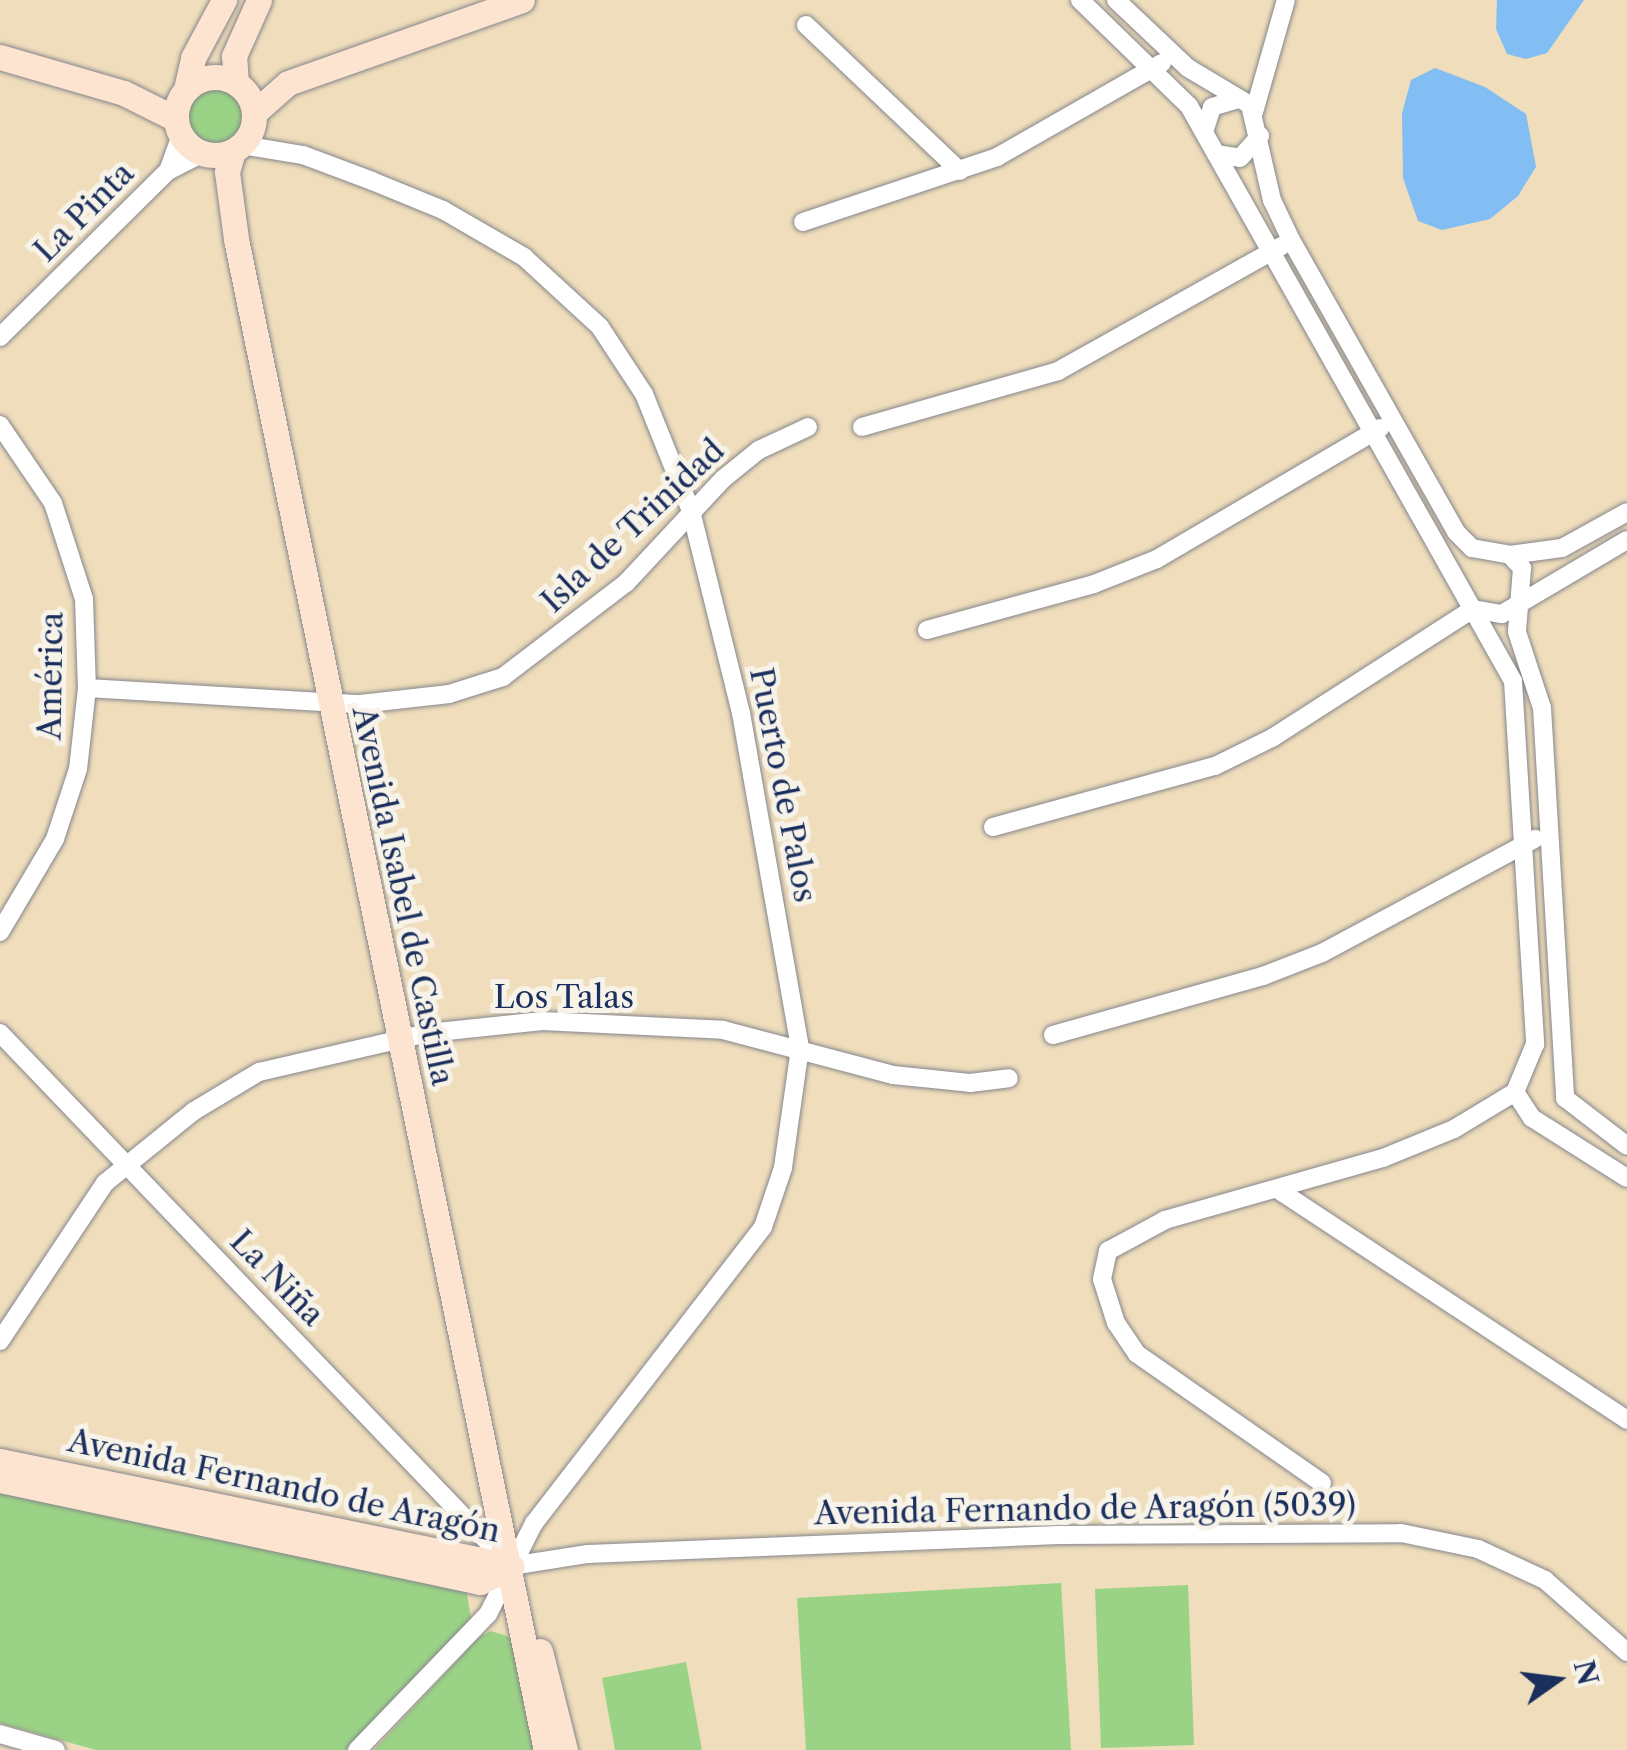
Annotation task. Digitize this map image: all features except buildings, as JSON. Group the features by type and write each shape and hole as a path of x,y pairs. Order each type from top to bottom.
{"street":[{"path":"178,127 193,58 224,0"},
{"path":"259,0 234,56 237,84 276,148"},
{"path":"124,93 186,89 218,76 237,84 288,83 522,0"},
{"path":"1080,0 1153,66 1204,132 1513,681 1526,843 1535,1044 1528,1069 1515,1092 1454,1129 1280,1191 1130,1234 1108,1251 1102,1279 1116,1323 1137,1354 1322,1483"},
{"path":"1116,0 1176,56 1254,112"},
{"path":"1286,0 1254,112 1272,200 1290,240 1456,532 1479,550 1510,556 1562,548 1627,512"},
{"path":"806,24 960,171"},
{"path":"0,56 124,93 178,127 204,154 236,239"},
{"path":"803,222 997,157 1176,56"},
{"path":"236,239 228,172 254,117 288,83"},
{"path":"1204,132 1212,107 1239,100"},
{"name":"La Pinta","path":"168,171 178,127"},
{"path":"1216,154 1240,158 1261,135"},
{"path":"204,154 237,148"},
{"name":"Puerto de Palos","path":"237,148 276,148 443,210 566,290 644,394 691,510 741,712 800,1048 783,1168 764,1227 534,1523 488,1614 357,1750"},
{"name":"La Pinta","path":"0,338 168,171 204,154"},
{"name":"Avenida Isabel de Castilla","path":"236,239 546,1750"},
{"path":"862,427 1058,370 1290,240"},
{"path":"927,630 1094,584 1157,558 1392,419"},
{"name":"América","path":"0,425 53,503 84,599 87,688 78,768 55,839 0,932"},
{"name":"Isla de Trinidad","path":"87,688 329,703 449,694 503,677 626,583 691,510 759,450 808,427"},
{"path":"993,828 1215,766 1272,738 1473,609 1502,614 1522,598 1627,540"},
{"path":"1456,579 1464,556 1479,550"},
{"path":"1510,556 1522,568 1516,632 1542,708 1564,1098 1558,1110 1532,1118"},
{"path":"1053,1035 1263,976 1322,953 1549,832"},
{"name":"Los Talas","path":"0,1341 106,1183 194,1111 259,1072 400,1039 542,1020 723,1030 894,1074 970,1083 1009,1078"},
{"name":"La Niña","path":"0,1033 510,1566"},
{"path":"1528,1069 1554,1068 1562,1077"},
{"path":"1515,1092 1532,1118 1627,1178"},
{"path":"1564,1098 1627,1146"},
{"path":"1280,1191 1627,1420"},
{"name":"Avenida Fernando de Aragón","path":"0,1461 510,1566"},
{"name":"Avenida Fernando de Aragón","path":"0,1480 480,1582 510,1566"},
{"name":"Avenida Fernando de Aragón (5039)","path":"510,1566 588,1554 1058,1535 1401,1533 1478,1548 1545,1580 1627,1652"},
{"name":"Avenida Isabel de Castilla","path":"510,1566 551,1682 565,1750"},
{"path":"0,1734 56,1750"}],"green space":[{"path":"216,84 237,93 246,114 237,135 216,144 195,135 186,114 195,93"},
{"path":"0,1489 466,1588 471,1618 346,1750 96,1750 0,1723"},
{"path":"1061,1583 1071,1750 806,1750 797,1598"},
{"path":"1188,1585 1194,1745 1101,1748 1095,1589"},
{"path":"491,1631 513,1638 538,1750 374,1750 479,1637"},
{"path":"686,1662 702,1750 615,1750 602,1678"}],"water":[{"path":"1497,0 1584,0 1547,53 1526,59 1507,54 1496,29"},
{"path":"1435,68 1485,87 1526,114 1536,167 1518,196 1490,219 1442,230 1418,221 1403,178 1402,113 1411,80"}]}
